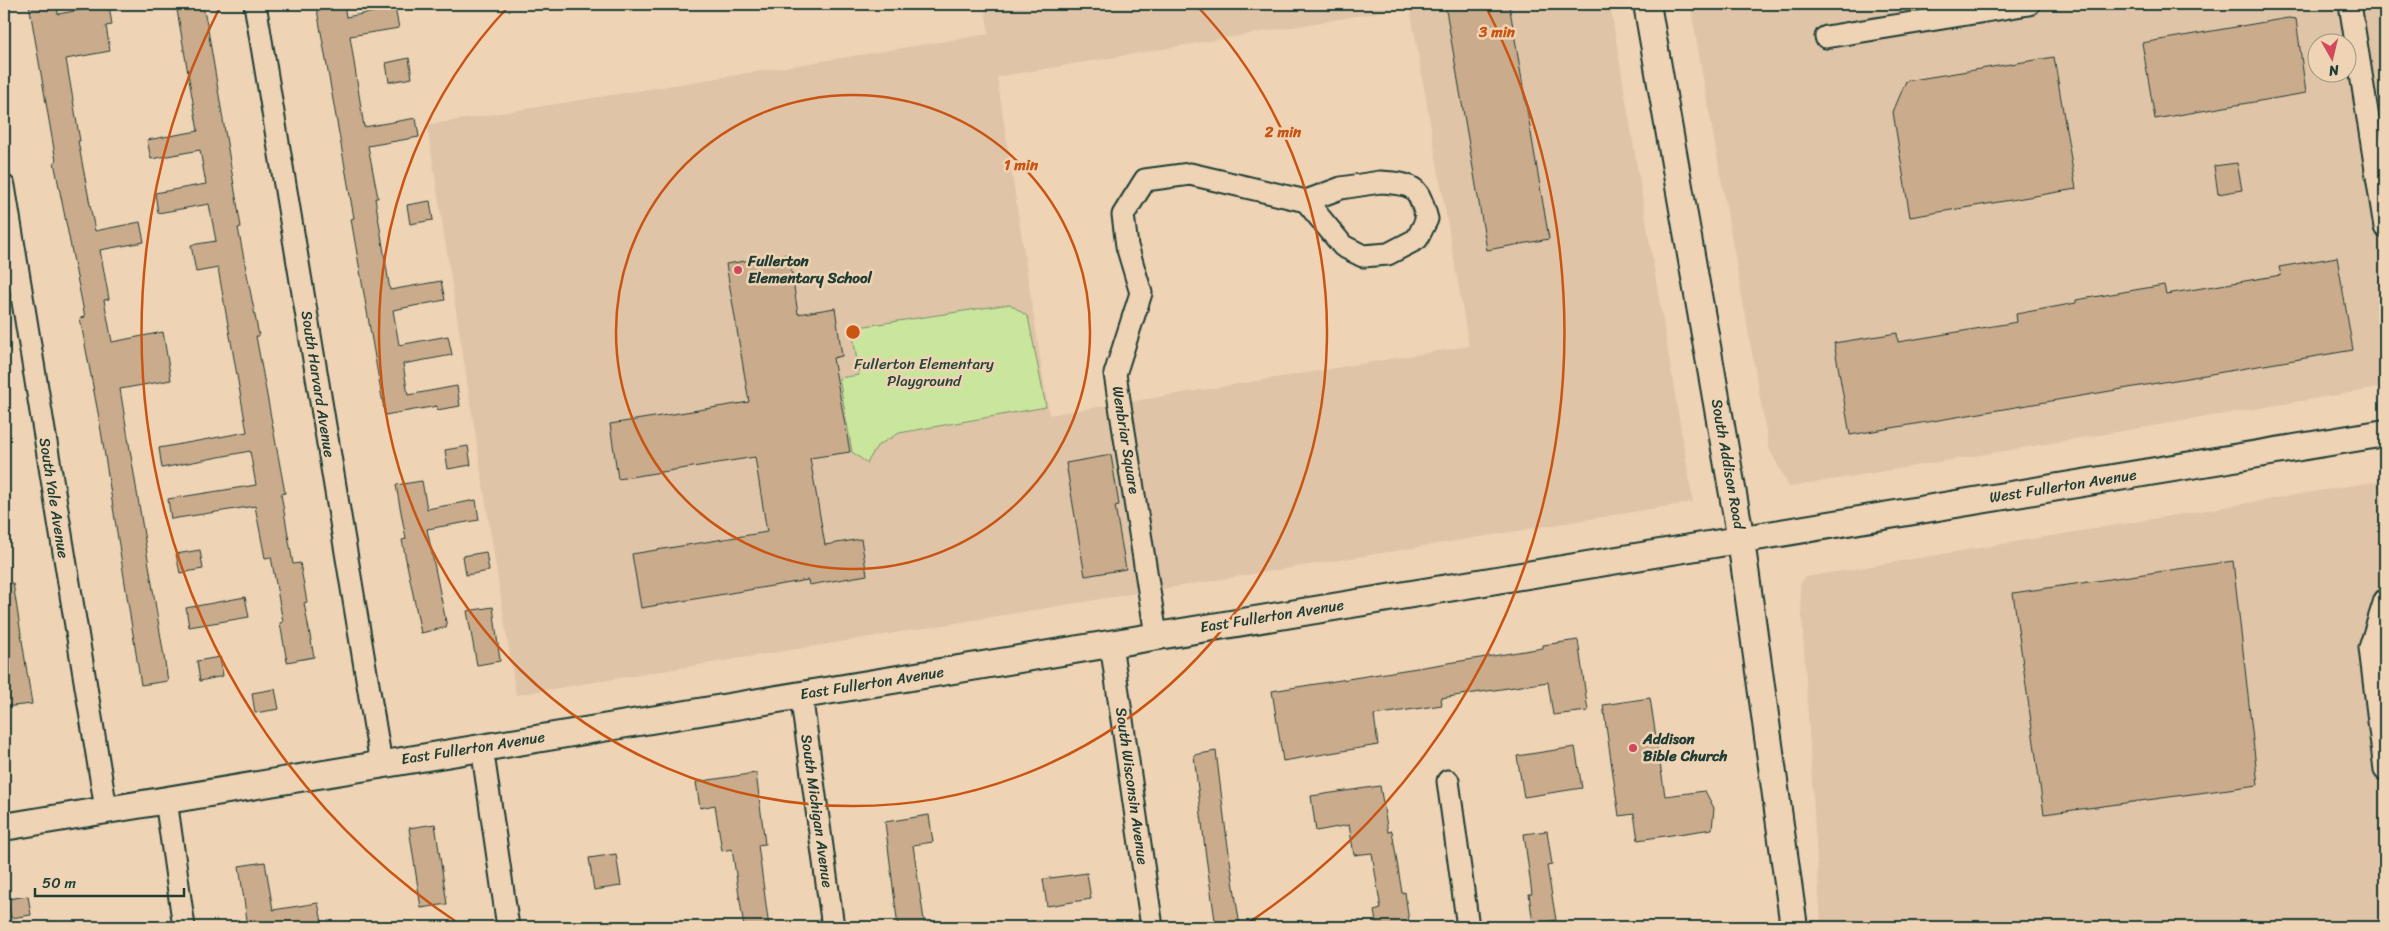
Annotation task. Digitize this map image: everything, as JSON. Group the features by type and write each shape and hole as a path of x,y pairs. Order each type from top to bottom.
{"street":[{"name":"South Harvard Avenue","path":"255,4 381,764"},
{"name":"South Addison Road","path":"1647,4 1741,540 1794,927"},
{"path":"1826,37 2028,4"},
{"path":"2350,4 2385,227"},
{"name":"Wenbriar Square","path":"1156,635 1115,374 1141,293 1127,246 1123,215 1145,180 1190,174 1306,201"},
{"path":"1380,182 1406,183 1420,194 1427,219 1417,239 1388,254 1363,256 1343,246 1306,201 1341,188 1380,182"},
{"name":"South Yale Avenue","path":"4,186 106,809"},
{"name":"West Fullerton Avenue","path":"1741,540 2385,433"},
{"name":"East Fullerton Avenue","path":"4,827 1156,635 1741,540"},
{"path":"2385,600 2370,648 2385,770"},
{"name":"South Wisconsin Avenue","path":"1111,644 1152,927"},
{"name":"South Michigan Avenue","path":"801,694 833,927"},
{"path":"482,747 508,927"},
{"path":"1448,781 1468,927"},
{"path":"166,800 184,927"}],"shaded area":[{"name":"Fullerton Elementary School","path":"984,4 1610,4 1693,502 516,695 427,125 989,34","holes":["1410,7 1469,346 1049,415 997,77"]},
{"path":"1690,4 2385,4 2385,387 1789,487 1769,448"},
{"path":"2385,480 2385,927 1821,927 1800,584 1806,577"}],"green space":[{"name":"Fullerton Elementary Playground","path":"1010,304 1028,317 1046,407 899,433 877,446 867,463 852,452 839,378 859,375 852,328"}],"building":[{"path":"29,4 57,4 58,14 109,5 112,25 106,26 110,51 66,59 80,141 78,141 95,231 140,222 144,242 100,250 109,299 104,300 112,342 163,332 171,380 120,389 168,681 141,685 99,418 80,318 85,317 54,162 56,161"},
{"path":"176,4 202,4 207,24 241,227 238,228 259,336 256,336 285,493 281,494 293,564 300,563 307,602 304,603 314,657 287,662 280,623 283,622 271,557 265,558 255,506 171,519 168,499 256,485 250,451 162,468 159,448 247,432 218,268 196,272 191,245 216,241 209,204 158,213 155,193 206,184 200,150 151,159 147,140 198,131"},
{"path":"316,4 344,4 346,17 395,8 399,28 350,36 364,127 416,118 419,137 368,146 378,198 375,198 390,290 441,281 445,300 393,310 399,345 448,336 452,355 403,364 408,395 457,386 460,406 437,410 437,406 385,415 351,219 354,218"},
{"path":"1445,4 1509,4 1549,239 1487,250"},
{"path":"2288,18 2296,19 2306,93 2155,119 2142,43"},
{"path":"2054,57 2076,189 1910,217 1893,112 1906,81"},
{"path":"409,58 412,78 389,82 386,63"},
{"path":"2237,163 2242,190 2218,194 2214,166"},
{"path":"430,201 433,220 410,224 407,205"},
{"path":"789,254 798,314 835,308 842,356 833,358 850,452 810,458 825,545 861,539 867,575 809,585 808,580 641,608 632,554 767,532 755,457 618,479 610,424 749,402 726,264"},
{"path":"2337,257 2353,350 1850,435 1834,343 1897,333 1898,342 2017,322 2016,314 2076,303 2076,300 2164,285 2166,294 2281,275 2279,267"},
{"path":"468,446 471,465 448,469 445,450"},
{"path":"1111,455 1119,505 1115,506 1126,569 1085,576 1066,463"},
{"path":"422,481 427,509 476,500 479,520 427,529 447,627 421,633 402,540 406,539 396,485"},
{"path":"200,550 203,569 180,573 176,554"},
{"path":"486,552 489,571 466,575 463,556"},
{"path":"2233,561 2258,785 2044,814 2013,593"},
{"path":"13,583 32,704 4,707 4,584"},
{"path":"245,597 249,617 189,627 186,608"},
{"path":"493,607 500,661 477,665 467,611"},
{"path":"1578,640 1588,711 1553,715 1548,682 1441,698 1442,705 1374,715 1378,745 1283,761 1272,691 1543,648 1543,645"},
{"path":"220,657 223,676 200,681 197,661"},
{"path":"275,689 279,709 255,713 252,693"},
{"name":"Addison Bible Church","path":"1650,698 1665,796 1705,791 1714,808 1712,829 1638,840 1634,814 1619,816 1603,705"},
{"path":"1575,747 1582,788 1524,797 1517,756"},
{"path":"1216,751 1240,927 1216,927 1206,857 1194,755"},
{"path":"756,773 765,844 758,845 769,927 744,927 732,849 722,851 715,805 700,808 696,782"},
{"path":"1380,786 1388,832 1392,831 1402,893 1405,892 1409,922 1404,923 1404,927 1377,927 1374,911 1381,909 1372,853 1354,855 1349,825 1316,831 1311,796"},
{"path":"929,815 933,842 913,845 925,927 898,927 885,822"},
{"path":"435,824 447,904 421,908 409,828"},
{"path":"1547,831 1552,865 1547,866 1556,920 1533,924 1529,894 1532,894 1524,834"},
{"path":"616,854 621,886 594,890 589,858"},
{"path":"265,862 273,910 318,903 322,922 293,927 248,927 239,866"},
{"path":"1087,873 1091,899 1047,906 1043,879"},
{"path":"28,896 31,915 11,918 8,899"}],"place":[{"name":"Fullerton Elementary School","path":"738,270"},
{"name":"Addison Bible Church","path":"1633,748"}]}
